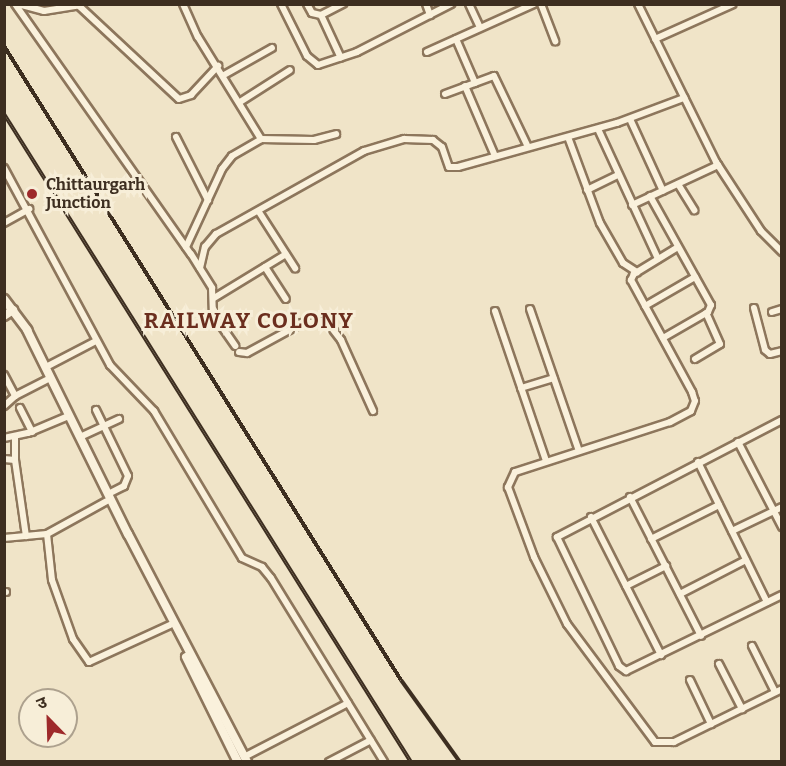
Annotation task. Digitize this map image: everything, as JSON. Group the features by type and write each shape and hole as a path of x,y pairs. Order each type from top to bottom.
{"main road":[{"path":"4,299 7,312 46,368 170,625 243,760"},
{"path":"7,312 23,332 243,760"}],"street":[{"path":"17,4 44,11 79,5 179,99 191,94 218,66"},
{"path":"17,4 200,268 214,298 213,314 237,349 247,353 303,323 327,322 341,340 373,411"},
{"path":"183,4 261,139"},
{"path":"281,4 310,62 322,65 451,4"},
{"path":"307,4 312,14 321,15 343,4"},
{"path":"426,4 430,15"},
{"path":"469,4 480,28"},
{"path":"427,52 534,4"},
{"path":"541,4 555,41"},
{"path":"638,4 718,165 761,231 782,252"},
{"path":"655,39 733,4"},
{"path":"321,15 341,58"},
{"path":"456,39 475,83"},
{"path":"224,75 272,48"},
{"path":"240,102 290,70"},
{"path":"445,94 497,78 527,145"},
{"path":"465,86 495,156"},
{"path":"200,268 212,238 364,151 393,141 433,140 442,147 446,163 452,168 527,145 598,129 684,98"},
{"path":"630,119 663,190"},
{"path":"598,129 658,259"},
{"path":"186,247 227,160 261,139 314,140 336,134"},
{"path":"176,137 208,200"},
{"path":"568,137 586,190 617,256 637,272"},
{"path":"632,205 718,165"},
{"path":"4,168 28,209 96,341 117,374 154,411 242,558 262,567 271,578 384,762"},
{"path":"586,190 618,175"},
{"path":"678,184 694,210"},
{"path":"650,196 710,301 706,313 663,338"},
{"path":"4,223 28,209"},
{"path":"259,212 295,268"},
{"path":"678,247 637,272 631,280 692,392 695,400 691,411 670,423 515,472 508,487 534,557 567,624 655,742 674,742 778,691 752,646"},
{"path":"214,298 286,254"},
{"path":"265,267 286,299"},
{"path":"645,306 695,277"},
{"path":"754,308 765,350 770,354 782,351"},
{"path":"530,309 579,451"},
{"path":"771,312 782,309"},
{"path":"495,311 546,462"},
{"path":"695,358 720,344 706,313"},
{"path":"46,368 96,341"},
{"path":"4,375 15,396"},
{"path":"521,388 554,378"},
{"path":"4,406 15,396 47,380"},
{"path":"20,408 32,432"},
{"path":"4,538 47,534 124,486 128,479 96,410"},
{"path":"4,438 32,432 66,417"},
{"path":"80,437 119,419"},
{"path":"782,420 591,517 557,537 619,666 626,671 661,656 782,595"},
{"path":"15,437 15,460 26,536"},
{"path":"738,442 782,527"},
{"path":"4,459 15,460"},
{"path":"698,462 767,602"},
{"path":"630,497 701,636"},
{"path":"651,538 719,505"},
{"path":"732,531 782,507"},
{"path":"591,517 661,656"},
{"path":"47,534 52,580 73,639 89,662 170,625"},
{"path":"680,594 746,560"},
{"path":"626,586 666,566"},
{"path":"719,664 742,709"},
{"path":"690,680 711,724"},
{"path":"243,760 348,703"},
{"path":"330,762 371,741"}],"railway":[{"path":"4,46 401,680 460,762"},
{"path":"4,114 411,762"}],"place":[{"name":"Chittaurgarh Junction","path":"32,194"}],"district":[{"name":"RAILWAY COLONY","path":"249,321"}]}
